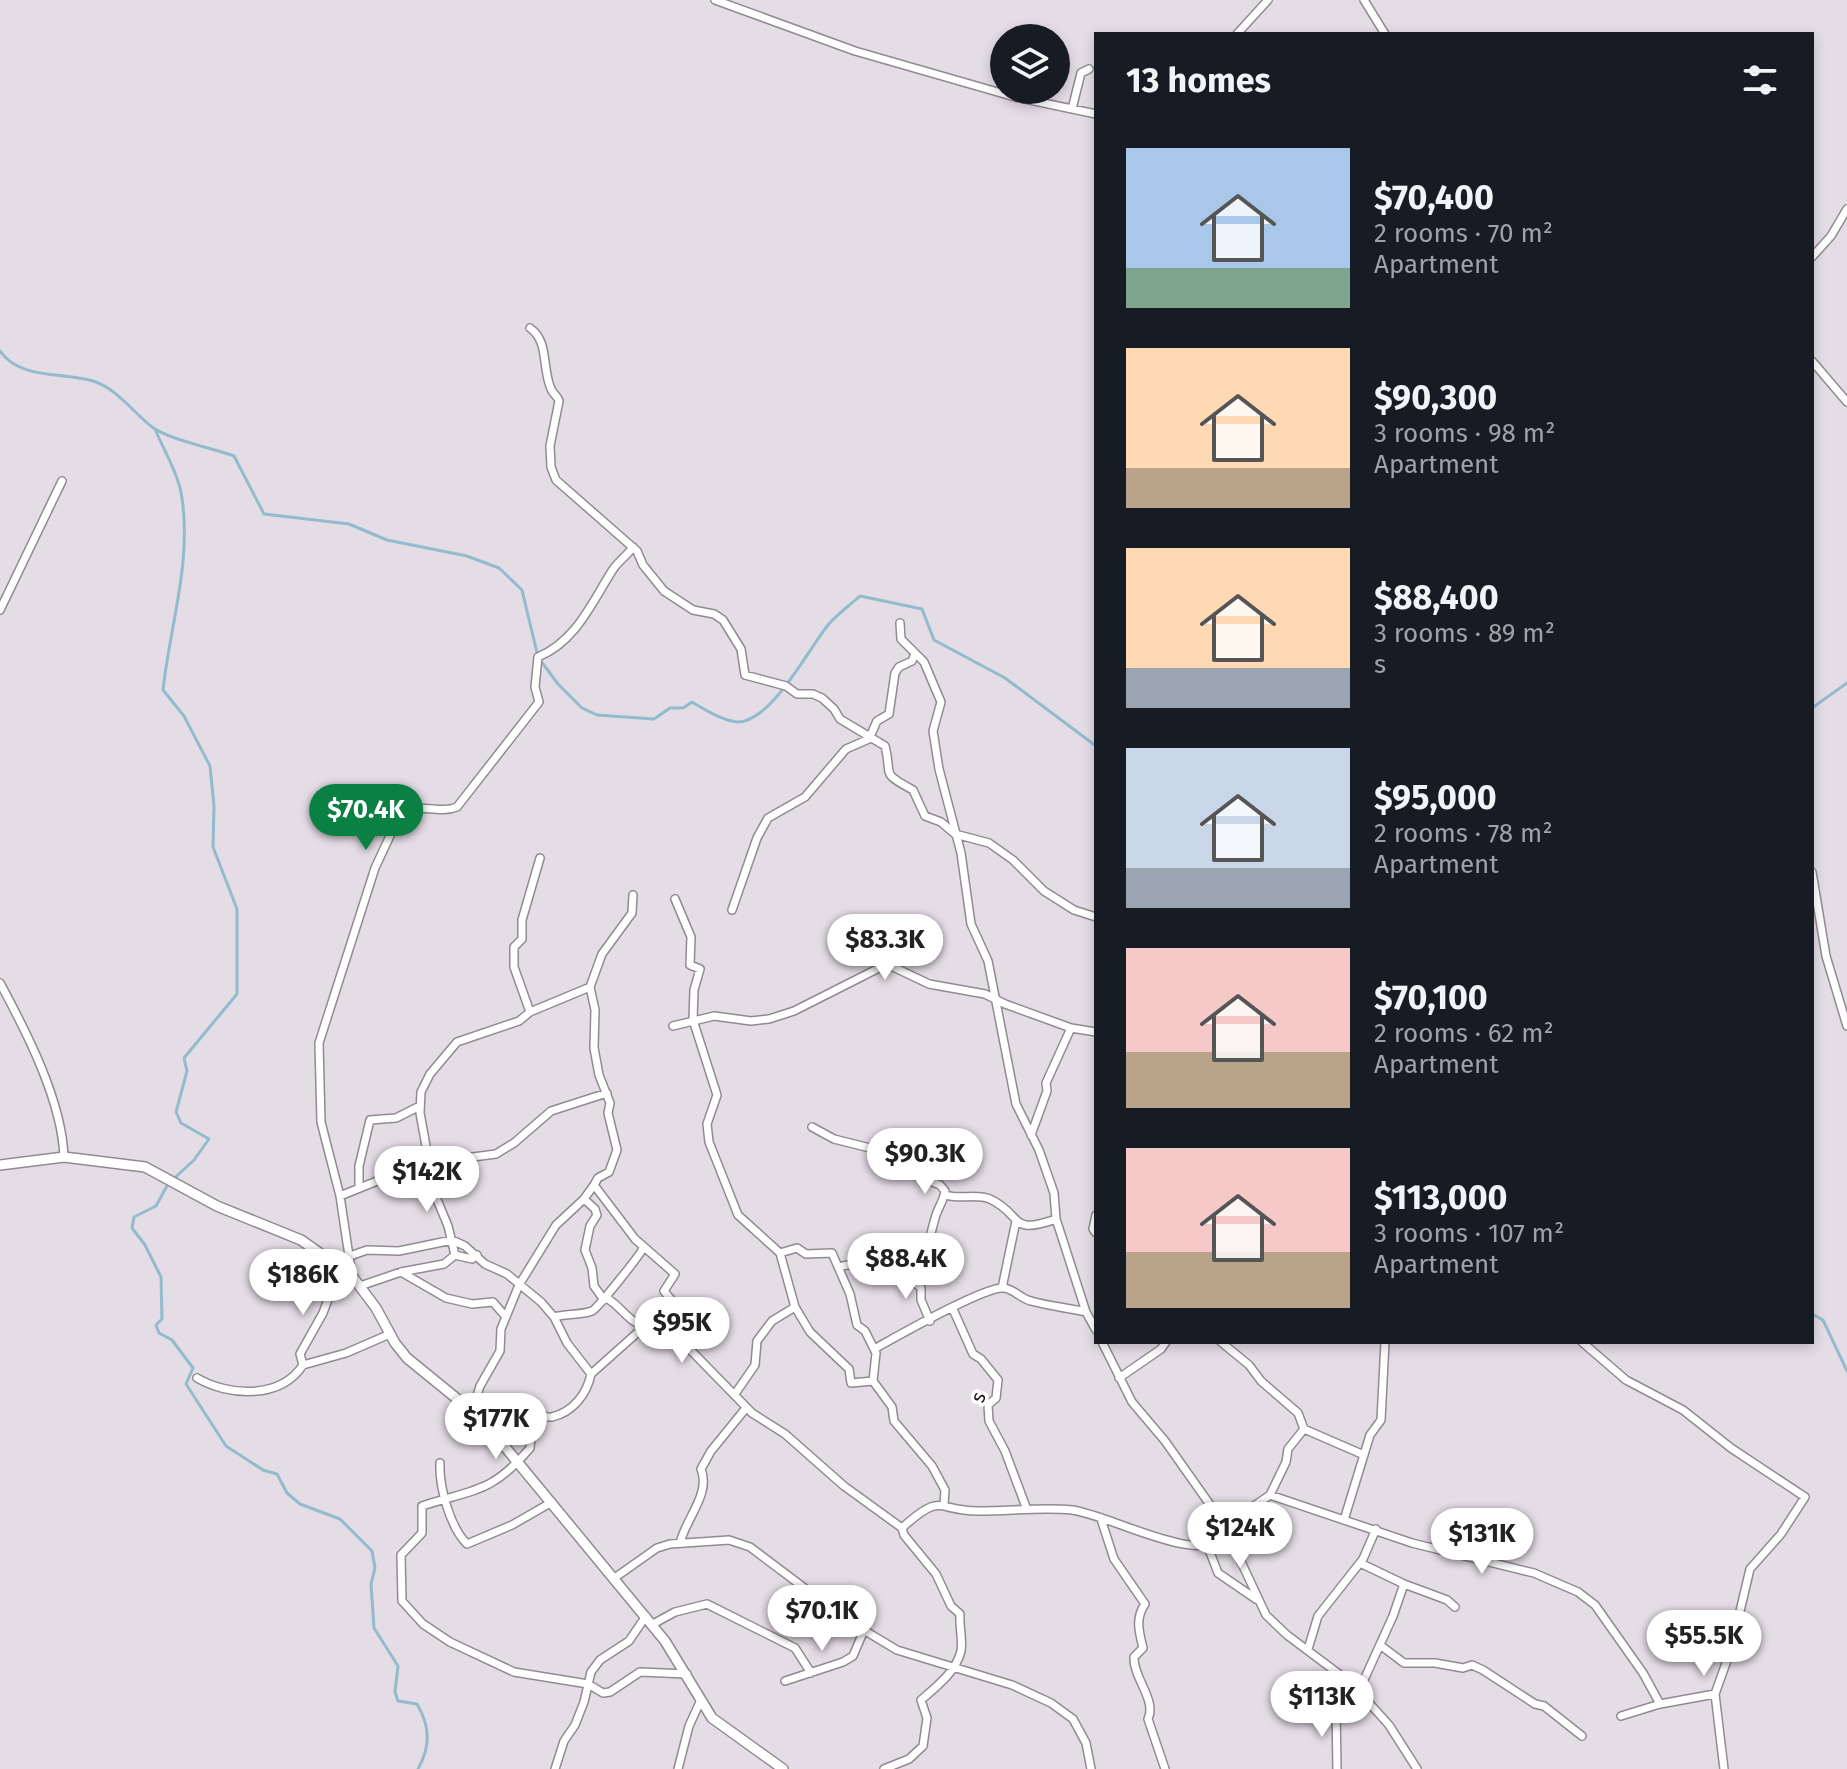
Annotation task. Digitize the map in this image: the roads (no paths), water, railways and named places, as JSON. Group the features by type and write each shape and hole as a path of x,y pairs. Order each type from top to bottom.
{"street":[{"path":"715,0 855,51 1094,114"},
{"path":"1239,32 1268,0"},
{"path":"1362,1 1384,32"},
{"path":"1072,109 1081,73 1089,69"},
{"path":"1814,255 1831,236 1847,209"},
{"path":"530,328 541,338 544,364 552,392 559,401 550,446 551,467 556,480 633,547 664,591 693,610 714,614 723,620 741,649 745,675 786,686 797,694 813,694 829,704 840,719 872,736 887,749 886,766 890,774 897,783 913,790 925,816 941,822 955,834 989,843 1013,860 1044,891 1074,910 1094,916"},
{"path":"1814,363 1847,402"},
{"path":"0,610 62,481"},
{"path":"352,1276 340,1196 321,1122 319,1043 375,868 402,810 415,806 449,810 457,807 539,702 535,687 538,657 573,633 614,567 633,547"},
{"path":"900,623 901,639 914,656 924,662 941,702 933,731 961,853 971,924 988,961 1013,1092 1054,1193 1056,1219 1091,1316"},
{"path":"732,910 757,838 768,818 805,797 846,749 872,736 877,721 889,714 895,673 914,656"},
{"path":"530,1012 514,967 514,947 522,939 522,920 540,858"},
{"path":"1814,882 1837,998 1847,1026"},
{"path":"472,1411 484,1379 500,1351 501,1329 519,1285 556,1225 584,1199 598,1178 609,1172 617,1155 607,1093 599,1075 594,1048 595,1010 590,987 602,954 632,913 633,895"},
{"path":"675,899 691,937 690,965 700,969 694,990 693,1020 717,1095 707,1124 709,1142 738,1215 780,1253 795,1307 810,1332 849,1369 851,1383 873,1381"},
{"path":"673,1026 714,1016 751,1021 769,1019 794,1011 887,964 929,984 985,994 1071,1028 1094,1032"},
{"path":"0,983 60,1115 64,1157"},
{"path":"455,1255 426,1170 428,1157 422,1135 420,1106 421,1092 430,1074 457,1042 519,1021 530,1012 590,987"},
{"path":"1837,998 1847,998"},
{"path":"1031,1135 1047,1091 1046,1083 1071,1028"},
{"path":"340,1196 387,1177 426,1170 450,1160 496,1154 514,1143 551,1111 607,1093"},
{"path":"359,1188 359,1166 370,1120 396,1118 420,1106"},
{"path":"812,1127 834,1139 886,1152 908,1172 944,1188 946,1195 923,1257 899,1269 875,1268 851,1262 839,1267"},
{"path":"0,1155 6,1166 64,1157 145,1167 217,1206 301,1240 352,1276 407,1358 472,1411 653,1624 687,1674 700,1702 718,1724 770,1764 783,1769"},
{"path":"584,1199 597,1215 590,1226 585,1250 592,1268 594,1286 605,1299 615,1303 635,1324 668,1323 683,1314 664,1291 675,1274 643,1248 594,1185"},
{"path":"946,1195 991,1199 1016,1221 1031,1226 1056,1219"},
{"path":"1002,1288 1016,1221"},
{"path":"350,1256 367,1250 399,1251 452,1240 477,1255 485,1264 507,1274 554,1317 567,1343 591,1374"},
{"path":"554,1317 590,1312 641,1256 643,1248"},
{"path":"780,1253 797,1248 806,1254 829,1252 839,1267 854,1304 857,1325 865,1331 874,1349 873,1381 892,1407 894,1421 932,1466 945,1490 944,1504"},
{"path":"455,1255 472,1259 477,1255"},
{"path":"360,1286 401,1272 444,1264 455,1255"},
{"path":"303,1365 300,1354 323,1313 340,1267"},
{"path":"899,1269 921,1288 921,1300 930,1321"},
{"path":"401,1272 446,1298 472,1304 493,1302 506,1317"},
{"path":"874,1349 952,1307 1002,1288 1031,1301 1091,1316"},
{"path":"735,1394 755,1365 757,1341 772,1321 795,1307"},
{"name":"s","path":"952,1307 973,1354 998,1380 996,1398 988,1405 989,1421 1005,1451 1026,1507"},
{"path":"668,1323 683,1345 746,1408 785,1434 844,1486 902,1528 904,1535 936,1574 951,1606 960,1614 958,1631 962,1649 955,1666 921,1700 927,1718 923,1746 911,1763 884,1769"},
{"path":"646,1325 591,1374 589,1385 572,1409 551,1417 533,1415 530,1448 499,1481 474,1492 422,1506 422,1533 401,1555 402,1601 408,1610 440,1637 489,1663 514,1672 588,1684 603,1693 610,1692 640,1672 649,1675 687,1674"},
{"path":"197,1378 211,1386 240,1393 256,1392 296,1376 303,1365 346,1353 370,1340 390,1334"},
{"path":"1103,1344 1132,1402 1165,1441 1225,1526 1258,1601 1274,1624 1342,1675 1389,1725 1417,1769"},
{"path":"1119,1378 1165,1344"},
{"path":"1223,1344 1302,1417 1304,1429 1288,1449 1286,1462 1270,1495 1225,1526"},
{"path":"1344,1520 1370,1435 1381,1420 1385,1344"},
{"path":"1584,1344 1626,1380 1683,1410 1731,1448 1805,1497 1781,1534 1750,1569 1731,1649 1715,1694 1724,1769"},
{"path":"680,1543 685,1524 695,1511 705,1483 701,1469 746,1408"},
{"path":"1304,1429 1364,1455"},
{"path":"440,1463 454,1524 467,1544 512,1525 552,1502"},
{"path":"1270,1495 1412,1543 1534,1573 1578,1592 1595,1605 1660,1704"},
{"path":"902,1528 934,1504 944,1504 974,1512 1026,1507 1069,1510 1170,1541 1208,1547 1217,1546 1230,1537"},
{"path":"1101,1519 1114,1559 1145,1604 1138,1626 1143,1648 1134,1657 1134,1669 1149,1702 1152,1712 1148,1719 1165,1769"},
{"path":"1308,1649 1318,1616 1360,1563 1376,1529"},
{"path":"613,1579 657,1548 680,1543 729,1540 750,1547 864,1630 897,1650 1012,1685 1051,1703 1073,1719 1086,1743 1091,1769"},
{"path":"1208,1547 1218,1573 1258,1601"},
{"path":"1360,1563 1447,1600 1455,1607"},
{"path":"1358,1693 1404,1584"},
{"path":"653,1624 675,1612 707,1604 795,1648 811,1673"},
{"path":"555,1769 564,1741 580,1714 591,1672 600,1660 629,1641 646,1616"},
{"path":"785,1681 853,1656 864,1630"},
{"path":"1380,1645 1404,1663 1435,1663 1463,1668 1472,1665 1553,1712 1568,1728 1582,1736"},
{"path":"1621,1716 1660,1704 1715,1694"},
{"path":"678,1769 689,1726 700,1702"},
{"path":"1336,1708 1337,1769"}],"waterway":[{"path":"0,351 19,367 30,371 101,384 160,432 234,456 264,514 349,524 387,540 467,556 499,568 522,590 538,657 558,684 582,708 597,715 654,719 670,708 683,708 692,702 726,719 737,722 750,719 776,698 828,625 860,596 922,609 934,640 1005,678 1094,745"},
{"path":"155,429 179,484 184,517 179,592 163,690 184,716 210,766 214,806 213,847 237,909 237,994 184,1058 187,1071 176,1112 181,1123 209,1139 194,1160 168,1184 156,1206 134,1217 132,1228 145,1245 161,1277 162,1319 156,1325 159,1333 172,1340 193,1368 186,1384 226,1446 263,1470 277,1474 287,1493 300,1504 340,1519 372,1551 375,1568 371,1584 374,1628 398,1666 395,1692 398,1701 417,1704 426,1728 427,1744 418,1769"},
{"path":"1814,707 1847,683"},
{"path":"1814,1315 1823,1320 1847,1371"}]}
